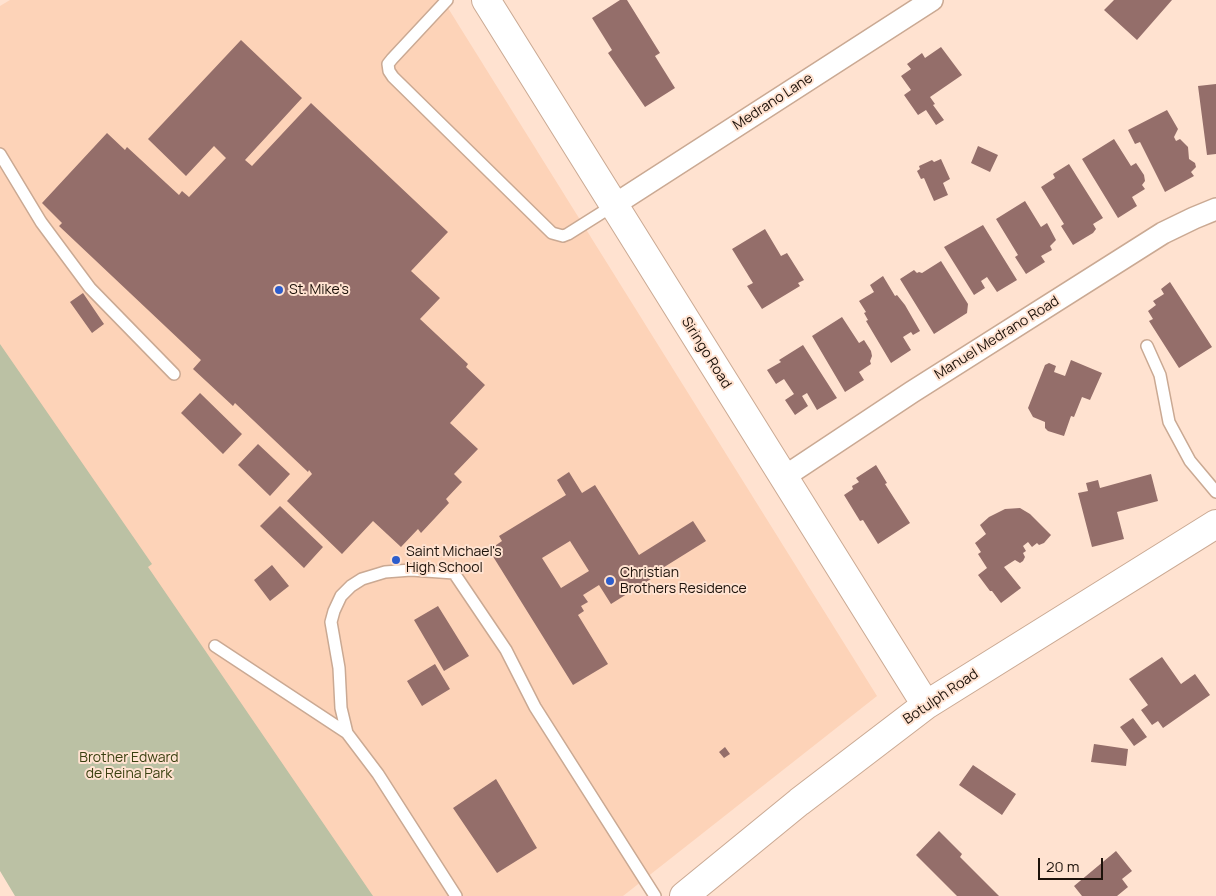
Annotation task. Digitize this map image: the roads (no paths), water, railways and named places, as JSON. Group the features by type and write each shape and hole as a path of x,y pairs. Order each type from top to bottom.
{"street":[{"name":"Siringo Road","path":"486,0 926,705"},
{"name":"Medrano Lane","path":"614,204 932,0"},
{"name":"Manuel Medrano Road","path":"784,477 912,392 1162,233 1216,209"},
{"name":"Botulph Road","path":"684,896 799,802 926,705 1215,526"}],"lane":[{"path":"447,0 392,59 388,64 388,71 557,236 568,234 614,204"},
{"path":"0,154 41,222 90,288 174,374"},
{"path":"1147,346 1160,375 1169,422 1190,461 1216,492"},
{"path":"456,896 378,774 348,733 341,708 339,668 331,622 334,611 341,596 351,586 362,579 386,572 410,570 454,573 506,650 535,707 655,896"},
{"path":"215,646 348,733"}],"place":[{"name":"St. Mike's","path":"279,290"},
{"name":"Saint Michael's High School","path":"396,560"},
{"name":"Christian Brothers Residence","path":"610,581"}],"park label":[{"name":"Brother Edward de Reina Park","path":"129,766"}]}
